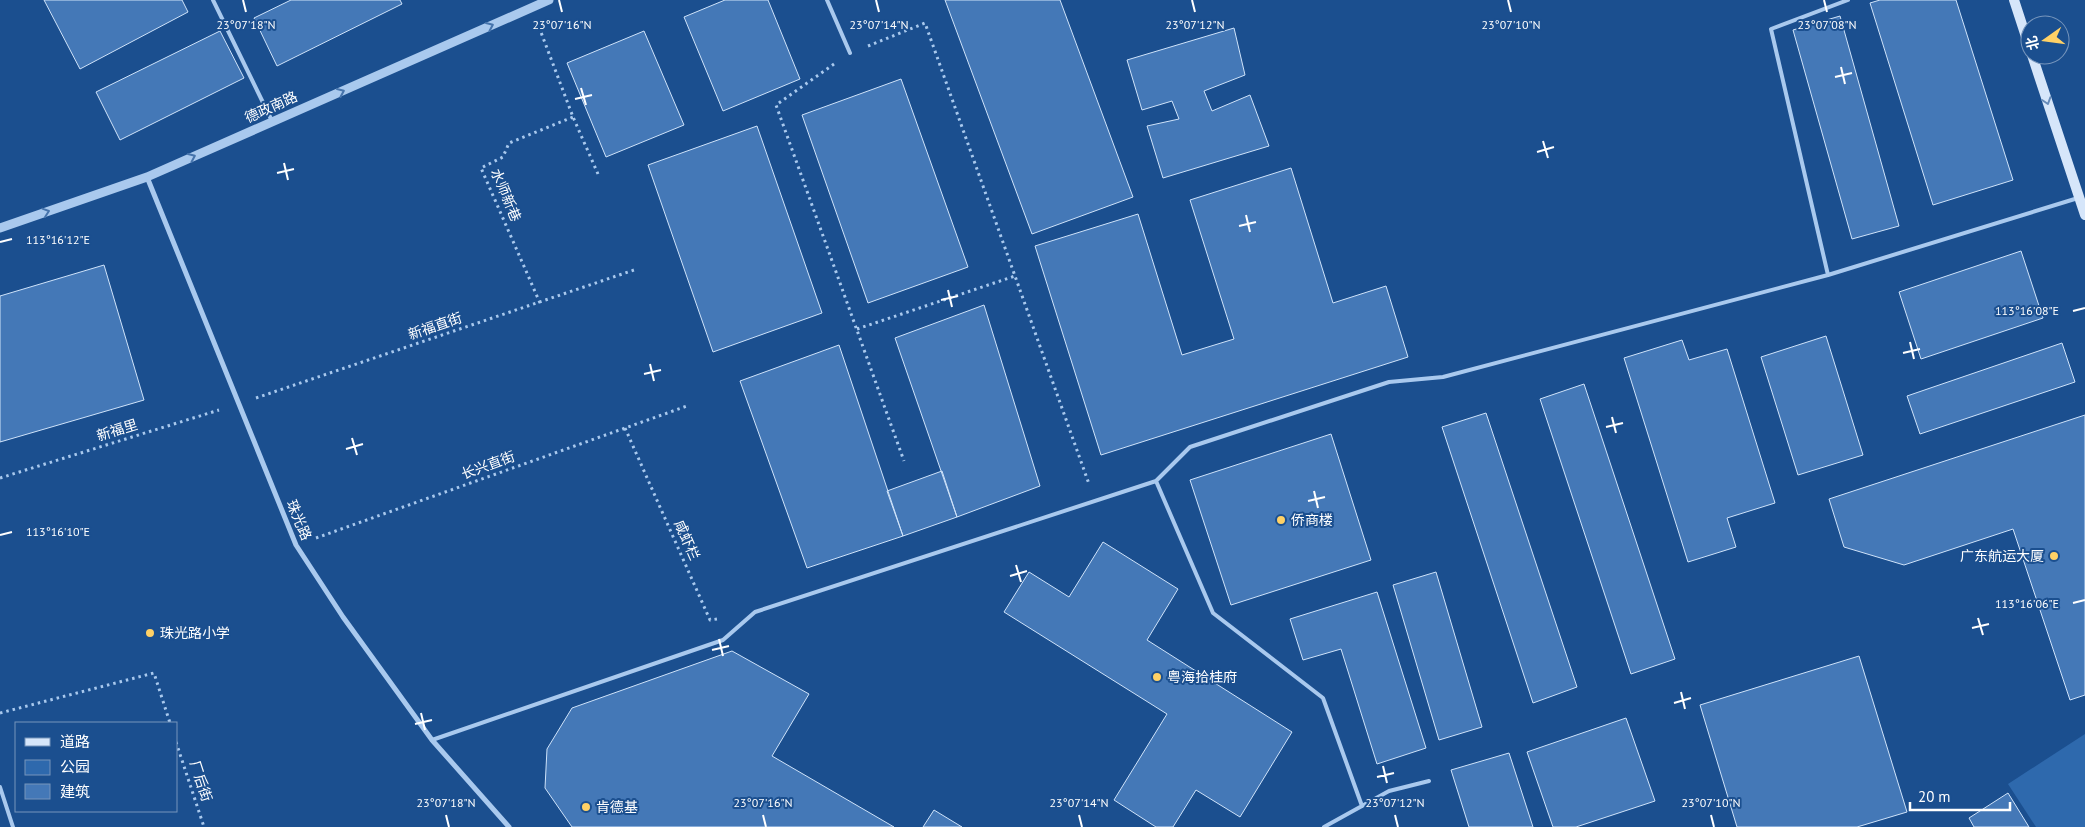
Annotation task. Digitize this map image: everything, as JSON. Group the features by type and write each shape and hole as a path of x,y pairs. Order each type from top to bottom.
{"main road":[{"path":"2014,0 2020,18"},
{"path":"2035,65 2085,215"}],"street":[{"name":"德政南路","path":"0,228 148,177 549,0"},
{"name":"珠光路","path":"148,177 296,544 343,616 432,740 509,827"}],"lane":[{"path":"213,0 273,122"},
{"path":"827,0 850,53"},
{"path":"1828,275 1771,29 1848,0"},
{"path":"432,740 723,640 755,612 1156,481 1190,447 1389,382 1443,377 1828,275 2078,198"},
{"path":"1156,481 1213,614 1323,698 1362,806"},
{"path":"1324,827 1389,791 1429,781"},
{"path":"0,787 13,827"}],"path":[{"path":"532,8 573,117 598,174"},
{"path":"904,461 776,105 850,53 925,23 1095,501"},
{"name":"水师新巷","path":"540,303 481,168 503,158 509,143 573,117"},
{"name":"新福直街","path":"240,404 637,269"},
{"path":"857,329 1015,276"},
{"name":"新福里","path":"0,478 240,404"},
{"name":"长兴直街","path":"296,544 687,406"},
{"name":"咸虾栏","path":"625,428 710,620 755,612"},
{"path":"0,713 154,673 170,722"},
{"name":"厂后街","path":"178,748 204,827"}],"green space":[{"path":"2085,734 2085,827 2036,827 2008,784"}],"building":[{"path":"44,0 182,0 188,12 80,69"},
{"path":"291,0 400,0 402,4 277,66 254,18"},
{"path":"725,0 768,0 800,79 723,111 684,17"},
{"path":"945,0 1060,0 1133,197 1032,234"},
{"path":"1880,0 1956,0 2013,180 1933,205 1870,3"},
{"path":"1840,16 1899,226 1852,239 1793,30"},
{"path":"1234,28 1245,75 1204,91 1212,111 1250,95 1269,146 1163,178 1147,126 1179,119 1172,101 1142,110 1127,60"},
{"path":"220,31 244,78 120,140 96,92"},
{"path":"644,31 684,125 606,157 567,63"},
{"path":"901,79 968,267 868,303 802,115"},
{"path":"757,126 822,313 713,352 648,165"},
{"path":"1291,168 1333,303 1386,286 1408,357 1101,455 1035,246 1138,214 1182,355 1234,339 1190,200"},
{"path":"2021,251 2043,318 1921,359 1899,292"},
{"path":"104,265 144,400 0,442 0,296"},
{"path":"984,305 1040,486 957,517 895,338"},
{"path":"1826,336 1863,455 1798,475 1761,357"},
{"path":"1682,340 1689,360 1727,349 1775,503 1727,518 1736,547 1688,562 1624,358"},
{"path":"2062,343 2075,382 1920,434 1907,396"},
{"path":"839,345 903,536 807,568 740,381"},
{"path":"1584,384 1675,659 1631,674 1540,399"},
{"path":"1486,413 1577,687 1533,703 1442,427"},
{"name":"广东航运大厦","path":"2085,415 2085,695 2070,700 2013,529 1904,565 1844,547 1829,499"},
{"name":"侨商楼","path":"1331,434 1371,560 1231,605 1190,480"},
{"path":"942,471 957,517 903,536 887,491"},
{"name":"粤海拾桂府","path":"1103,542 1178,589 1147,640 1292,732 1240,817 1196,790 1173,827 1156,827 1114,800 1167,714 1004,612 1029,572 1069,597"},
{"path":"1436,572 1482,727 1439,740 1393,585"},
{"path":"1377,592 1426,748 1377,764 1341,649 1303,660 1290,619"},
{"path":"732,651 809,694 772,756 894,827 572,827 545,788 547,749 572,708"},
{"path":"1859,656 1907,812 1857,827 1737,827 1700,705"},
{"path":"1626,718 1655,801 1576,827 1553,827 1527,752"},
{"path":"1509,753 1533,827 1469,827 1451,770"},
{"path":"2008,793 2029,827 1974,827 1969,818"},
{"path":"934,810 962,827 923,827"}],"place":[{"name":"侨商楼","path":"1281,520"},
{"name":"广东航运大厦","path":"2054,556"},
{"name":"珠光路小学","path":"150,633"},
{"name":"粤海拾桂府","path":"1157,677"},
{"name":"肯德基","path":"586,807"}]}
